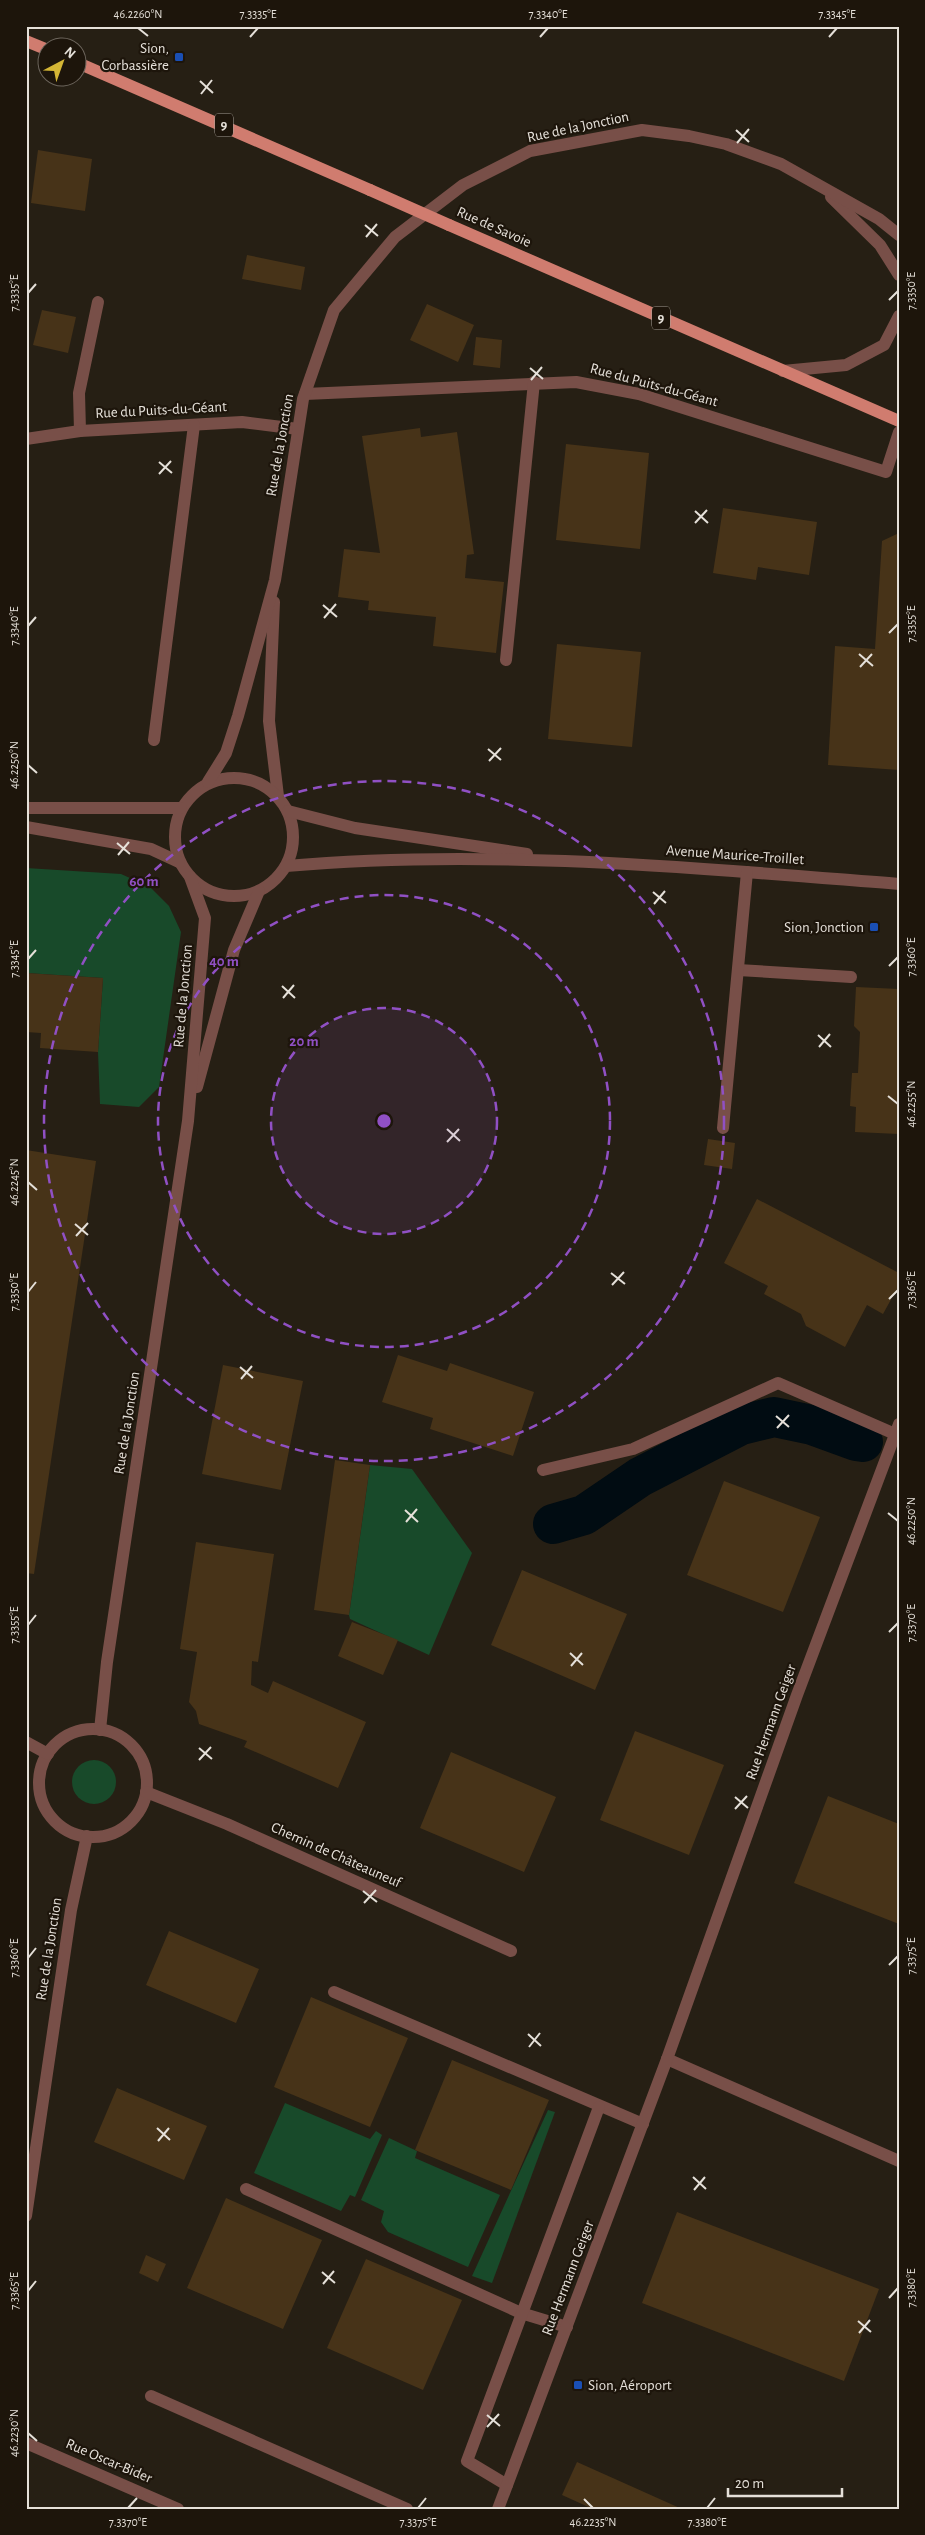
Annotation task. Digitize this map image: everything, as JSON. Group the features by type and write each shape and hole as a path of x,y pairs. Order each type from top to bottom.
{"main road":[{"path":"26,41 38,46"},
{"name":"Rue de Savoie","path":"88,66 899,420"}],"street":[{"name":"Rue de la Jonction","path":"208,782 226,752 238,716 274,580 305,394 334,310 395,237 464,185 530,151 642,130 689,136 726,144 781,164 878,219 899,235"},
{"path":"817,184 880,244 899,275"},
{"path":"80,431 79,393 98,302"},
{"path":"783,370 846,364 884,345 899,316"},
{"path":"506,660 534,382"},
{"name":"Rue du Puits-du-Géant","path":"305,394 534,382 576,382 639,394 886,472 899,432"},
{"name":"Rue du Puits-du-Géant","path":"26,439 80,431 242,422 298,429"},
{"path":"154,740 194,425"},
{"name":"Rue de la Jonction","path":"274,580 269,721 278,796"},
{"path":"226,777 245,778 263,784 278,796 288,811 293,830 293,848 286,866 274,880 259,891 241,896 222,895 205,889 190,877 179,862 174,844 175,825 181,808 193,793 208,782 226,777"},
{"path":"26,808 181,808"},
{"name":"Avenue Maurice-Troillet","path":"288,811 355,828 569,861"},
{"path":"26,827 150,849 179,862"},
{"name":"Avenue Maurice-Troillet","path":"286,866 352,860 569,861 899,884"},
{"path":"723,1128 747,872"},
{"name":"Rue de la Jonction","path":"100,1730 109,1652 188,1121 205,918 190,877"},
{"name":"Rue de la Jonction","path":"188,1121 234,950 259,891"},
{"path":"738,970 850,977"},
{"path":"543,1470 633,1449 778,1383 897,1429"},
{"name":"Rue Hermann Geiger","path":"498,2509 643,2124 797,1695 897,1429"},
{"path":"84,1730 100,1730 116,1734 134,1749 145,1770 146,1792 138,1812 125,1826 103,1836 87,1836 66,1830 57,1823 46,1809 40,1792 39,1781 43,1763 55,1744 68,1735 84,1730"},
{"path":"26,1742 48,1754"},
{"name":"Chemin de Châteauneuf","path":"146,1792 227,1824 511,1950"},
{"name":"Rue de la Jonction","path":"26,2216 71,1910 87,1836"},
{"path":"334,1992 599,2107 643,2124"},
{"path":"667,2059 899,2161"},
{"path":"507,2485 467,2461 599,2107"},
{"path":"246,2189 521,2312 567,2327"},
{"path":"151,2396 407,2509"},
{"name":"Rue Oscar-Bider","path":"26,2443 178,2509"}],"green space":[{"path":"26,868 121,874 150,887 169,906 181,932 159,1087 139,1107 100,1104 98,1052 103,978 26,973"},
{"path":"370,1465 412,1469 472,1553 429,1655 350,1619 349,1615"},
{"path":"94,1760 106,1764 112,1770 116,1782 112,1794 106,1800 94,1804 82,1800 76,1794 72,1782 76,1770 82,1764"},
{"path":"285,2103 370,2139 376,2131 382,2135 355,2197 350,2195 341,2211 254,2173"},
{"path":"548,2110 555,2112 492,2283 472,2276"},
{"path":"389,2138 417,2151 415,2158 500,2195 468,2267 388,2232 381,2222 384,2211 361,2200"}],"building":[{"path":"38,150 92,159 85,211 31,203"},
{"path":"247,255 305,267 301,290 242,279"},
{"path":"427,304 474,325 458,362 410,340"},
{"path":"42,310 76,317 68,353 33,345"},
{"path":"476,337 502,340 500,368 473,365"},
{"path":"420,428 421,437 457,432 474,554 467,555 465,578 504,582 496,653 433,646 436,617 368,610 369,601 338,597 344,549 380,553 362,436"},
{"path":"566,444 649,453 640,549 556,540"},
{"path":"723,508 817,522 809,575 758,567 756,580 713,573"},
{"path":"899,533 899,770 828,765 835,646 875,649 882,541"},
{"path":"557,644 641,652 632,747 548,739"},
{"path":"26,973 103,978 98,1052 40,1048 41,1033 26,1032"},
{"path":"856,987 899,989 899,1134 855,1132 856,1107 850,1106 852,1073 858,1073 860,1032 854,1026"},
{"path":"708,1139 735,1143 732,1169 704,1165"},
{"path":"26,1150 96,1161 34,1574 26,1573"},
{"path":"757,1199 899,1273 899,1285 883,1314 867,1305 845,1347 806,1326 801,1314 764,1294 768,1286 724,1263"},
{"path":"398,1355 447,1371 450,1363 534,1392 513,1456 430,1429 433,1418 382,1402"},
{"path":"223,1365 303,1381 281,1490 202,1474"},
{"path":"335,1460 370,1465 349,1615 314,1610"},
{"path":"724,1481 820,1517 783,1612 687,1575"},
{"path":"196,1542 274,1554 258,1662 252,1661 251,1685 268,1693 273,1681 366,1722 338,1788 244,1747 247,1741 199,1724 196,1711 189,1702 197,1652 180,1649"},
{"path":"522,1570 627,1614 595,1690 491,1645"},
{"path":"352,1622 398,1640 383,1675 338,1656"},
{"path":"635,1731 724,1765 689,1855 600,1820"},
{"path":"451,1752 556,1797 524,1872 420,1828"},
{"path":"828,1796 899,1824 899,1924 794,1883"},
{"path":"169,1931 259,1969 236,2023 146,1985"},
{"path":"311,1997 408,2038 370,2127 274,2087"},
{"path":"452,2060 549,2100 511,2190 415,2150"},
{"path":"117,2088 207,2126 184,2180 94,2142"},
{"path":"226,2198 322,2240 283,2329 187,2288"},
{"path":"677,2212 879,2289 844,2381 642,2303"},
{"path":"146,2255 166,2264 158,2282 139,2273"},
{"path":"366,2259 462,2300 423,2390 327,2348"},
{"path":"577,2462 682,2509 593,2509 562,2495"}],"waterway":[{"path":"553,1524 584,1515 640,1477 741,1425 774,1417 812,1425 863,1442"}],"place":[{"name":"Sion, Corbassière","path":"179,57"},
{"name":"Sion, Jonction","path":"874,927"},
{"name":"Sion, Aéroport","path":"578,2385"}]}
